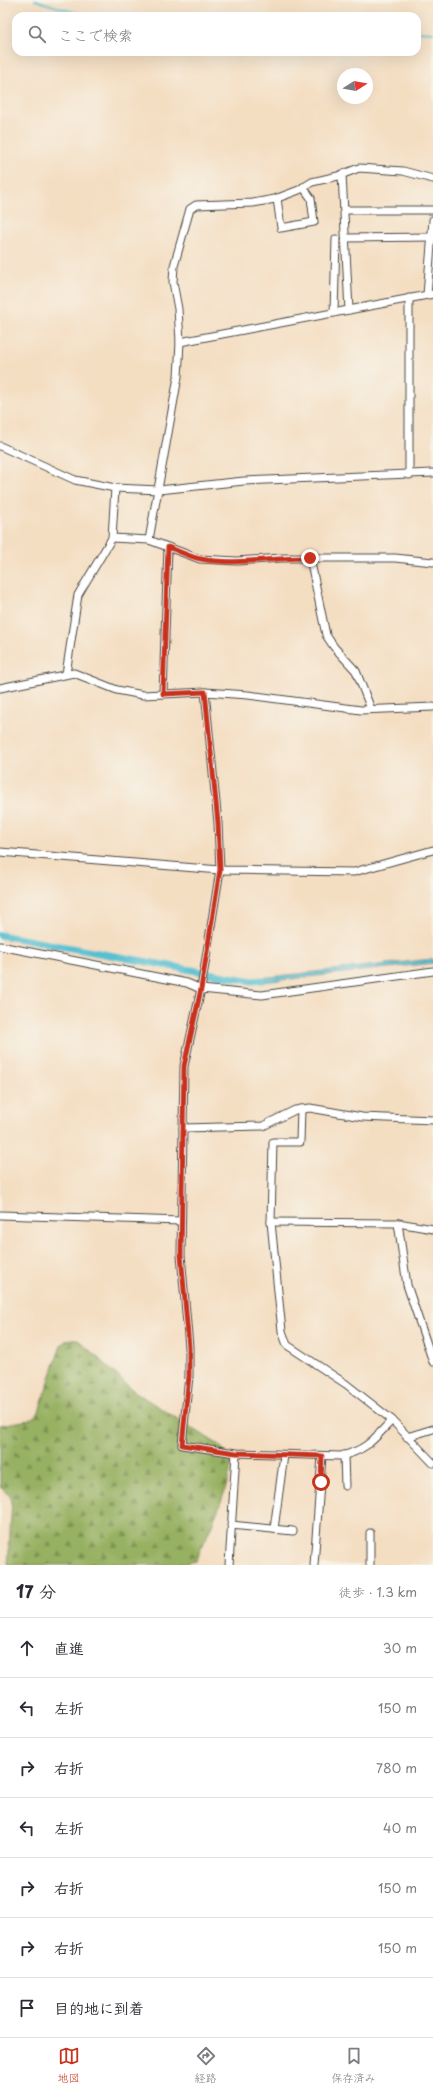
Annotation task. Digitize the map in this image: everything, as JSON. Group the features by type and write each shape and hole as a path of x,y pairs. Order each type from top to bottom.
{"street":[{"path":"148,540 159,490 178,377 180,342 173,275 182,233 190,209 196,204 253,203 277,198 289,195 312,182 338,176 359,168 403,171 433,179"},
{"path":"342,174 349,310"},
{"path":"277,198 281,228 314,222 311,198 303,187"},
{"path":"344,210 433,210"},
{"path":"180,342 430,294 433,220"},
{"path":"346,238 432,238"},
{"path":"334,313 336,239"},
{"path":"409,298 409,475"},
{"path":"0,446 75,480 115,488 159,490 244,481 433,473"},
{"path":"66,674 78,595 112,538 115,488"},
{"path":"112,538 148,540 200,559 237,561 281,558 396,558 433,562"},
{"path":"163,694 168,547"},
{"path":"310,558 326,635 334,647 356,671 371,709"},
{"path":"0,688 66,674 80,674 124,691 142,695 205,692 248,695 346,708 371,709 433,707"},
{"path":"205,692 218,823 220,870 201,989 184,1066 181,1255 189,1361 182,1445 236,1453 322,1456 344,1455 356,1452 369,1444 392,1420"},
{"path":"0,852 220,870 354,872 433,850"},
{"path":"0,946 187,983 201,989 262,995 433,971"},
{"path":"183,1128 263,1126 295,1110 310,1108 362,1117 433,1120"},
{"path":"301,1109 300,1142 273,1142 271,1222 282,1331 287,1345 346,1384 392,1420 433,1463"},
{"path":"0,1215 181,1221"},
{"path":"271,1222 398,1223 433,1229"},
{"path":"398,1223 407,1285 433,1362"},
{"path":"407,1437 433,1429"},
{"path":"229,1565 236,1453"},
{"path":"274,1529 284,1455"},
{"path":"344,1455 346,1486"},
{"path":"314,1565 322,1456"},
{"path":"232,1525 293,1531"},
{"path":"370,1533 370,1565"}],"green space":[{"path":"77,1339 135,1392 219,1445 229,1457 231,1462 230,1470 223,1497 195,1561 179,1565 8,1565 12,1501 10,1496 0,1487 0,1425 29,1420 38,1414 61,1345 67,1340"}],"water":[{"path":"433,959 433,963 252,983 252,979"}],"waterway":[{"path":"35,0 73,12"},
{"path":"421,32 433,33"},
{"path":"0,935 252,981 262,980"}],"route":[{"path":"310,558 237,561 200,559 168,547 163,694 205,692 221,861 201,989 184,1066 181,1255 189,1347 189,1376 182,1445 236,1453 322,1456 321,1482"}]}
